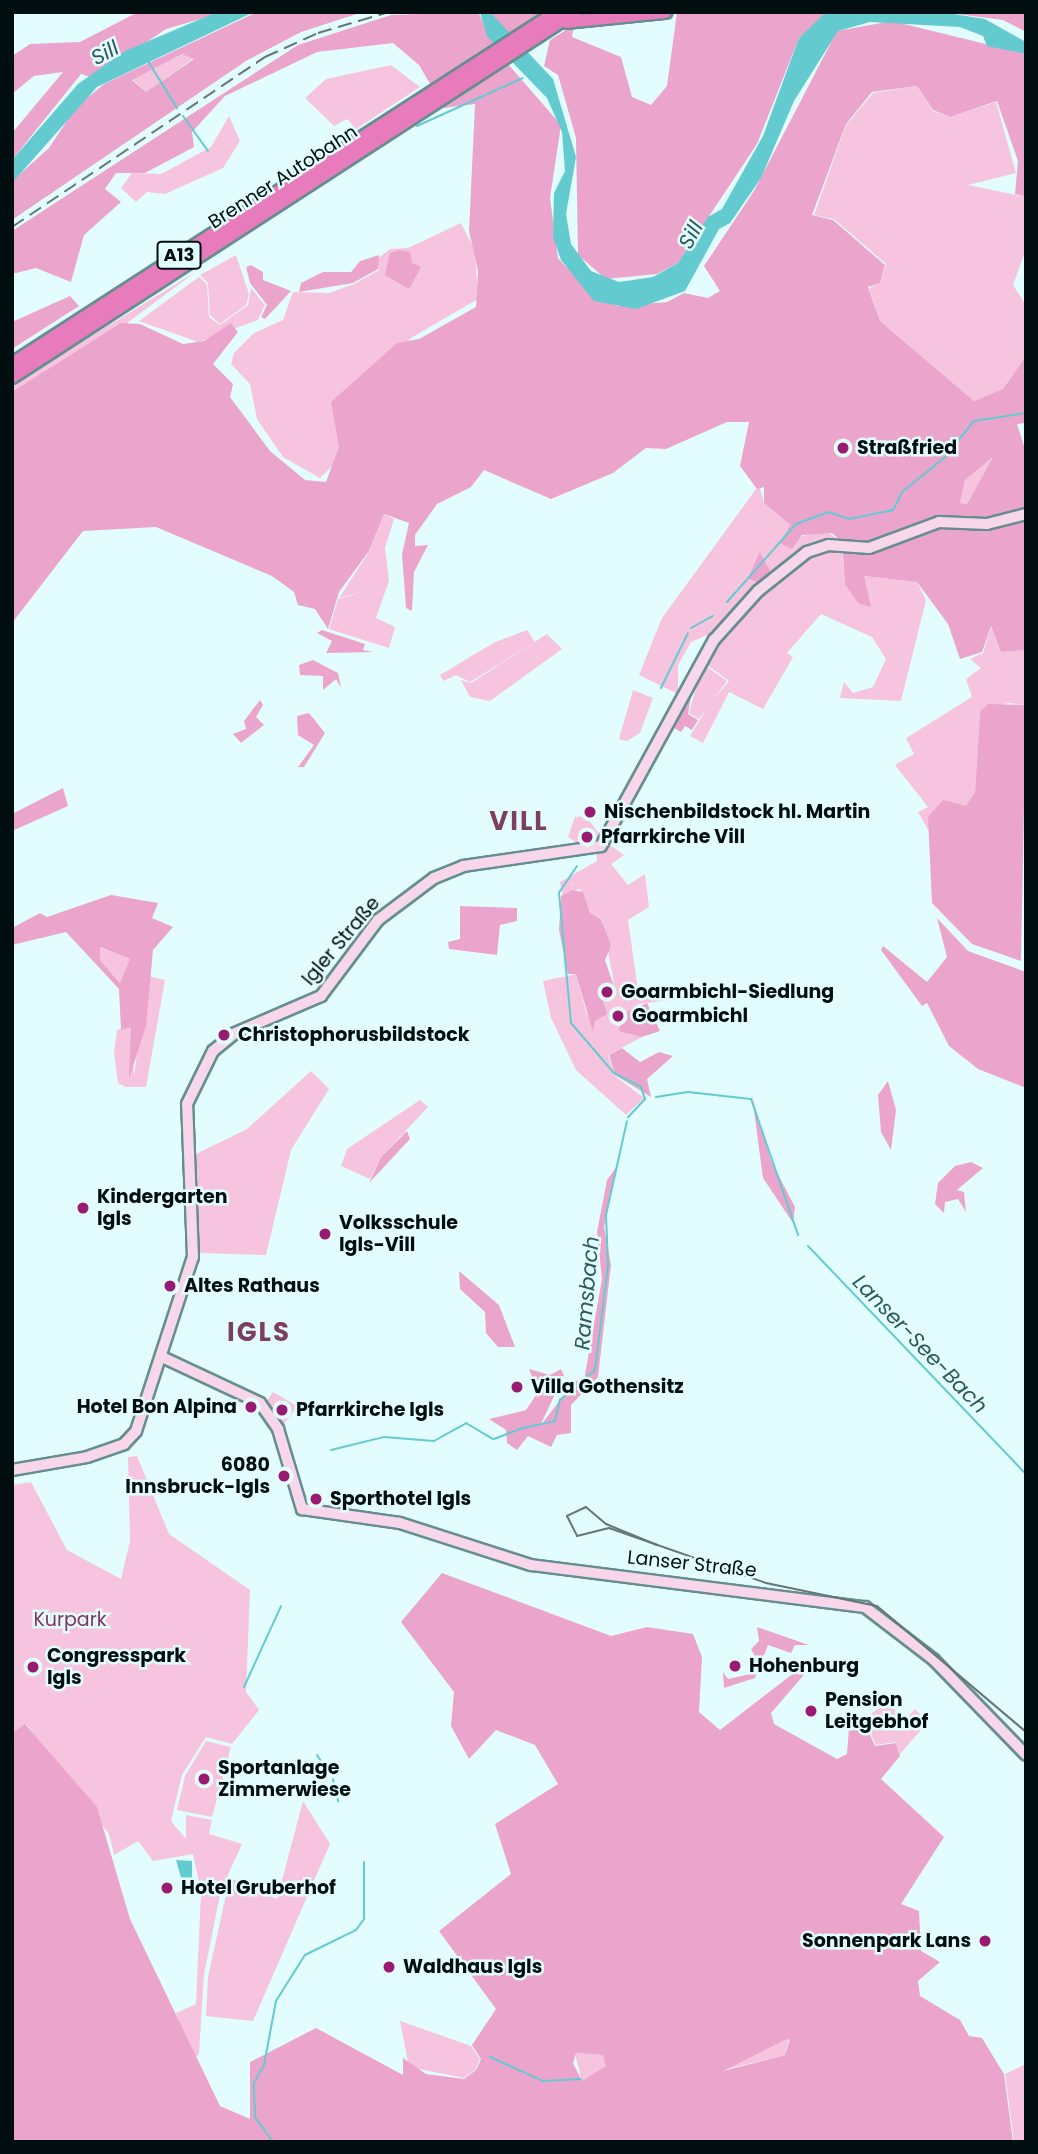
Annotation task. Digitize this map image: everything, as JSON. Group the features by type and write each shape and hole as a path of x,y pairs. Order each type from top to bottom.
{"highway":[{"name":"Brenner Autobahn","path":"12,377 443,91 557,12"},
{"path":"635,12 655,12"},
{"path":"579,14 642,19 665,12"},
{"name":"Brenner Autobahn","path":"12,364 443,91 579,14"}],"main road":[{"name":"Igler Straße","path":"162,1357 193,1255 187,1104 213,1051 235,1033 321,996 378,919 433,878 463,866 601,846 715,639 752,596 807,552 828,545 877,546 939,522 987,524 1026,514"},
{"path":"12,1470 77,1460 128,1441 162,1357"},
{"name":"Lanser Straße","path":"162,1357 260,1403 278,1429 302,1509 400,1523 531,1566 865,1607 934,1660 1026,1755"}],"green space":[{"path":"182,54 194,58 146,92 132,79"},
{"path":"391,65 420,87 356,129 347,119 334,126 305,98 326,79"},
{"path":"917,86 933,111 950,117 996,102 1016,173 968,185 1026,197 1026,249 1013,285 1026,305 1026,356 1003,389 974,401 880,321 869,288 880,283 886,264 834,219 814,215 846,125 873,93"},
{"path":"229,116 240,141 223,168 165,194 147,192 136,202 121,188 132,173 161,174 211,147"},
{"path":"461,223 475,251 478,299 411,338 362,383 335,463 320,478 283,457 257,419 250,384 231,364 234,353 254,333 283,320 293,292 329,293 354,284 379,270 377,259 390,249 408,248"},
{"path":"236,255 249,294 246,305 220,324 210,315 208,283 200,275"},
{"path":"197,271 119,329 12,393 12,385"},
{"path":"199,277 207,284 209,317 220,325 248,305 251,288 265,305 258,320 198,342 139,321"},
{"path":"993,457 967,504 960,503 965,480"},
{"path":"759,485 764,503 790,525 781,542 825,530 842,542 813,545 772,574 760,552 760,584 715,632 691,642 678,665 678,694 639,675 662,618"},
{"path":"384,514 394,519 385,548 389,581 376,618 395,627 389,648 329,629 338,599 371,589 339,598 369,552"},
{"path":"822,548 842,549 845,584 864,576 917,582 926,600 901,701 840,698 844,682 853,693 873,687 886,659 872,637 821,614 787,653 793,657 763,709 729,692 703,743 690,736 707,708 699,719 689,713 697,684 691,683 703,664 727,681 713,700 729,681 703,662 757,595"},
{"path":"991,627 1001,652 1026,650 1026,705 1008,703 980,712 975,792 966,806 928,830 918,812 928,807 895,765 914,754 906,738 972,697 966,679 981,668 970,659 983,653"},
{"path":"527,630 535,642 470,682 456,675 443,681 440,675 495,642"},
{"path":"547,634 562,649 490,701 470,697 461,680 471,683"},
{"path":"633,690 653,698 640,733 627,741 619,739"},
{"path":"586,816 603,839 586,849 568,837 575,817"},
{"path":"610,845 624,855 611,864 628,885 645,874 649,907 628,920 638,990 671,1000 638,1004 616,1025 642,1037 608,1055 615,1076 644,1098 626,1115 576,1070 551,1018 543,981 576,974 587,1015 595,1021 601,994 615,989 602,919 590,913 580,889 562,895 560,882 597,861 596,854"},
{"path":"99,947 130,959 121,984 100,960"},
{"path":"147,976 165,980 146,1087 125,1087 118,1083 114,1053 117,1030 131,1026 134,1076"},
{"path":"311,1071 329,1089 291,1150 266,1255 199,1253 190,1157 247,1129"},
{"path":"420,1100 428,1107 381,1157 370,1179 341,1166 347,1149"},
{"path":"273,1392 297,1406 284,1424 264,1404"},
{"name":"Kurpark","path":"137,1456 169,1534 250,1590 246,1692 259,1710 232,1744 206,1737 182,1775 171,1821 186,1839 186,1815 212,1820 209,1834 242,1844 221,1890 204,1974 199,2054 193,2060 176,2013 196,2004 201,1892 193,1854 153,1861 138,1841 114,1855 109,1834 26,1724 12,1733 12,1485 31,1482 67,1550 121,1579 130,1541 128,1457"},
{"path":"887,1702 905,1720 915,1709 928,1722 900,1754 896,1742 876,1745 864,1719"},
{"name":"Sportanlage Zimmerwiese","path":"206,1741 231,1747 212,1817 177,1810 185,1776"},
{"path":"303,1801 330,1844 253,2021 206,2016 208,1977 227,1890 233,1879 277,1899"},
{"path":"400,2021 471,2046 480,2059 475,2070 464,2078 409,2067"},
{"path":"789,2039 785,2055 723,2070 783,2041"},
{"path":"575,2053 603,2055 607,2066 582,2082"},
{"path":"1026,2064 1026,2142 1014,2142 1005,2074"}],"shaded area":[{"path":"138,12 225,12 166,29 93,78 81,74 12,160 12,133 63,72 34,76 13,93 12,56 30,44 80,42"},
{"path":"257,12 363,12 301,32 246,61 12,220 12,181 49,148 76,107 104,84","holes":["182,54 194,59 146,92 132,80"]},
{"path":"478,12 501,56 561,125 550,198 558,258 587,289 617,306 667,302 684,293 708,298 720,291 704,266 754,191 837,31 892,21 1026,54 1026,197 1015,194 1018,161 997,101 950,117 933,110 917,86 872,92 846,124 812,215 833,220 885,265 880,283 868,287 880,321 974,401 1003,389 1026,356 1026,423 1017,424 1026,452 1026,650 1001,652 991,626 982,652 960,659 948,624 917,582 864,576 871,607 858,603 845,584 842,542 832,533 802,535 792,549 780,543 790,525 764,503 764,487 757,489 740,466 749,422 727,422 666,449 646,448 613,473 551,499 484,470 471,487 437,504 415,535 415,546 428,545 414,572 412,611 406,608 402,554 409,523 384,514 369,551 339,592 328,629 315,609 298,605 294,592 272,576 156,527 83,531 12,623 12,392 121,323 140,324 183,344 204,341 231,323 238,332 213,364 233,384 230,397 270,451 305,480 326,482 339,447 331,402 397,343 419,339 476,307 478,271 469,231 475,104 444,108 419,65 393,43 317,52 225,96 192,132 194,147 145,173 116,173 105,189 121,202 84,235 71,282 36,268 12,274 12,231 298,45 391,15","holes":["993,457 967,504 960,503 965,480"]},
{"path":"489,12 541,12 507,35"},
{"path":"677,12 828,12 799,38 757,144 678,263 657,274 606,279 578,255 576,138 558,75 544,66 550,40 574,25 572,37 621,57 632,97 651,105 667,86"},
{"path":"941,12 1026,12 1026,32 1003,20"},
{"path":"399,250 410,252 412,263 421,267 409,289 385,275 390,253"},
{"path":"379,255 378,269 353,283 299,292 301,283 323,272 351,272 360,261"},
{"path":"251,265 263,272 263,280 291,291 265,319 261,317 267,305 250,283 246,267"},
{"path":"70,296 79,306 12,349 12,322"},
{"path":"760,552 772,574 760,584 748,578"},
{"path":"322,630 365,644 363,650 373,652 326,653 332,641 317,633"},
{"path":"313,660 338,673 341,688 336,679 323,690 323,676 300,675 299,665"},
{"path":"693,684 688,714 698,720 692,730 685,726 681,732 667,724"},
{"path":"260,700 263,705 256,717 264,725 241,743 233,734 246,729 244,721"},
{"path":"988,704 1026,705 1021,961 972,944 932,903 928,817 943,800 966,806 975,792 980,712"},
{"path":"309,713 325,733 304,767 298,767 314,745 298,735 297,716"},
{"path":"63,788 68,806 12,831 12,814"},
{"path":"572,890 583,892 590,913 601,919 611,946 605,960 615,989 601,995 607,1014 595,1021 593,1032 576,974 568,974 559,930 561,896"},
{"path":"111,895 158,903 152,918 173,927 153,950 146,1026 129,1079 131,1027 121,1030 119,989 66,932 12,945 12,928 40,913 47,917","holes":["100,947 130,959 120,983 100,960"]},
{"path":"460,906 517,908 517,921 500,925 497,955 449,949 448,942 460,939"},
{"path":"937,918 968,951 1026,972 1026,1088 978,1069 949,1046 927,1003 922,1006 881,950 883,946 927,982 947,957"},
{"path":"647,1003 660,1031 642,1037 619,1031 622,1014"},
{"path":"622,1048 640,1062 659,1052 673,1056 647,1079 651,1097 615,1075 609,1055"},
{"path":"888,1081 896,1110 891,1150 881,1132 878,1095"},
{"path":"752,1096 771,1161 795,1207 793,1223 763,1178"},
{"path":"407,1131 410,1139 369,1183 381,1157"},
{"path":"971,1162 983,1168 957,1190 964,1192 966,1212 958,1199 945,1202 944,1213 935,1204 938,1183 955,1166"},
{"path":"617,1166 604,1227 611,1265 598,1377 571,1405 571,1433 557,1435 551,1447 528,1436 517,1450 507,1443 506,1430 489,1419 526,1410 538,1392 529,1369 550,1375 561,1369 564,1375 540,1426 575,1381 584,1380 602,1279 597,1232 607,1180"},
{"path":"459,1271 499,1305 515,1347 498,1347 486,1333 485,1312 460,1289"},
{"path":"442,1573 611,1636 647,1627 693,1634 702,1657 699,1712 720,1730 803,1666 803,1676 771,1713 774,1724 837,1759 847,1754 849,1728 863,1719 875,1746 896,1743 900,1756 881,1779 944,1837 901,1904 919,1911 921,1951 940,1962 918,1981 920,1996 960,2020 969,2036 982,2038 1004,2074 1013,2142 12,2142 12,1733 25,1724 97,1807 130,1919 220,2106 250,2119 250,2062 316,2028 403,2075 403,2058 426,2074 464,2079 476,2070 481,2059 472,2045 496,2009 439,1931 511,1874 495,1824 558,1784 535,1745 496,1730 469,1759 451,1726 454,1692 401,1622","holes":["790,2039 785,2055 723,2071 783,2041","576,2053 603,2055 606,2066 582,2081 573,2063"]},
{"path":"757,1627 809,1645 795,1645 791,1653 768,1645 755,1678 724,1688 723,1672 728,1679 750,1674 757,1660 751,1649 759,1641"}],"water":[{"path":"217,12 254,12 97,87 12,183 12,160 78,84 125,51"},
{"path":"480,12 490,12 553,79 576,157 566,214 571,244 591,271 619,282 653,277 678,263 708,217 722,209 763,136 799,38 825,13 941,12 985,19 1026,42 1026,54 987,46 983,36 960,27 870,22 838,31 794,101 761,178 730,223 719,229 685,291 636,309 594,301 561,260 553,237 554,193 565,171 562,132 547,98 487,36"},
{"path":"176,1860 192,1861 192,1890 184,1888"}],"waterway":[{"path":"146,58 177,108"},
{"path":"417,126 523,78"},
{"path":"183,116 208,151"},
{"name":"Ramsbach","path":"727,602 796,524 829,512 849,519 893,510 902,492 944,458 974,421 1026,413"},
{"name":"Ramsbach","path":"691,628 713,616"},
{"name":"Ramsbach","path":"661,688 688,633"},
{"name":"Ramsbach","path":"577,866 559,893 571,1023 614,1073 641,1087 645,1099 628,1117"},
{"name":"Lanser-See-Bach","path":"656,1097 688,1092 751,1099 798,1235"},
{"name":"Ramsbach","path":"523,1428 555,1421 560,1400 595,1370 608,1265 606,1215 627,1121"},
{"name":"Lanser-See-Bach","path":"808,1246 1026,1474"},
{"name":"Ramsbach","path":"331,1450 384,1437 434,1441 466,1423 493,1439"},
{"name":"Ramsbach","path":"494,1439 523,1428"},
{"name":"Ramsbach","path":"244,1687 281,1606"},
{"name":"Ramsbach","path":"317,1755 330,1774"},
{"name":"Ramsbach","path":"333,1779 338,1801"},
{"name":"Ramsbach","path":"273,2142 255,2117 254,2083 264,2065 276,2001 305,1955 356,1930 364,1919 364,1862"},
{"path":"490,2057 543,2081 581,2079"}],"tram line":[{"path":"657,1545 606,1524 586,1507 567,1516 577,1536 609,1528 766,1583 877,1606 1026,1732"}],"railway":[{"path":"12,227 265,57 318,33 389,12"}],"place":[{"name":"Straßfried","path":"843,448"},
{"name":"Nischenbildstock hl. Martin","path":"590,812"},
{"name":"Pfarrkirche Vill","path":"587,837"},
{"name":"Goarmbichl-Siedlung","path":"607,992"},
{"name":"Goarmbichl","path":"618,1016"},
{"name":"Christophorusbildstock","path":"224,1035"},
{"name":"Kindergarten Igls","path":"83,1208"},
{"name":"Volksschule Igls-Vill","path":"325,1234"},
{"name":"Altes Rathaus","path":"170,1286"},
{"name":"Villa Gothensitz","path":"517,1387"},
{"name":"Hotel Bon Alpina","path":"251,1407"},
{"name":"Pfarrkirche Igls","path":"282,1410"},
{"name":"6080 Innsbruck-Igls","path":"284,1476"},
{"name":"Sporthotel Igls","path":"316,1499"},
{"name":"Hohenburg","path":"735,1666"},
{"name":"Congresspark Igls","path":"33,1667"},
{"name":"Pension Leitgebhof","path":"811,1711"},
{"name":"Sportanlage Zimmerwiese","path":"204,1779"},
{"name":"Hotel Gruberhof","path":"167,1888"},
{"name":"Sonnenpark Lans","path":"985,1941"},
{"name":"Waldhaus Igls","path":"389,1967"}],"district":[{"name":"VILL","path":"519,822"},
{"name":"IGLS","path":"259,1333"}],"water label":[{"name":"Sill","path":"105,53"},
{"name":"Sill","path":"691,235"}]}
